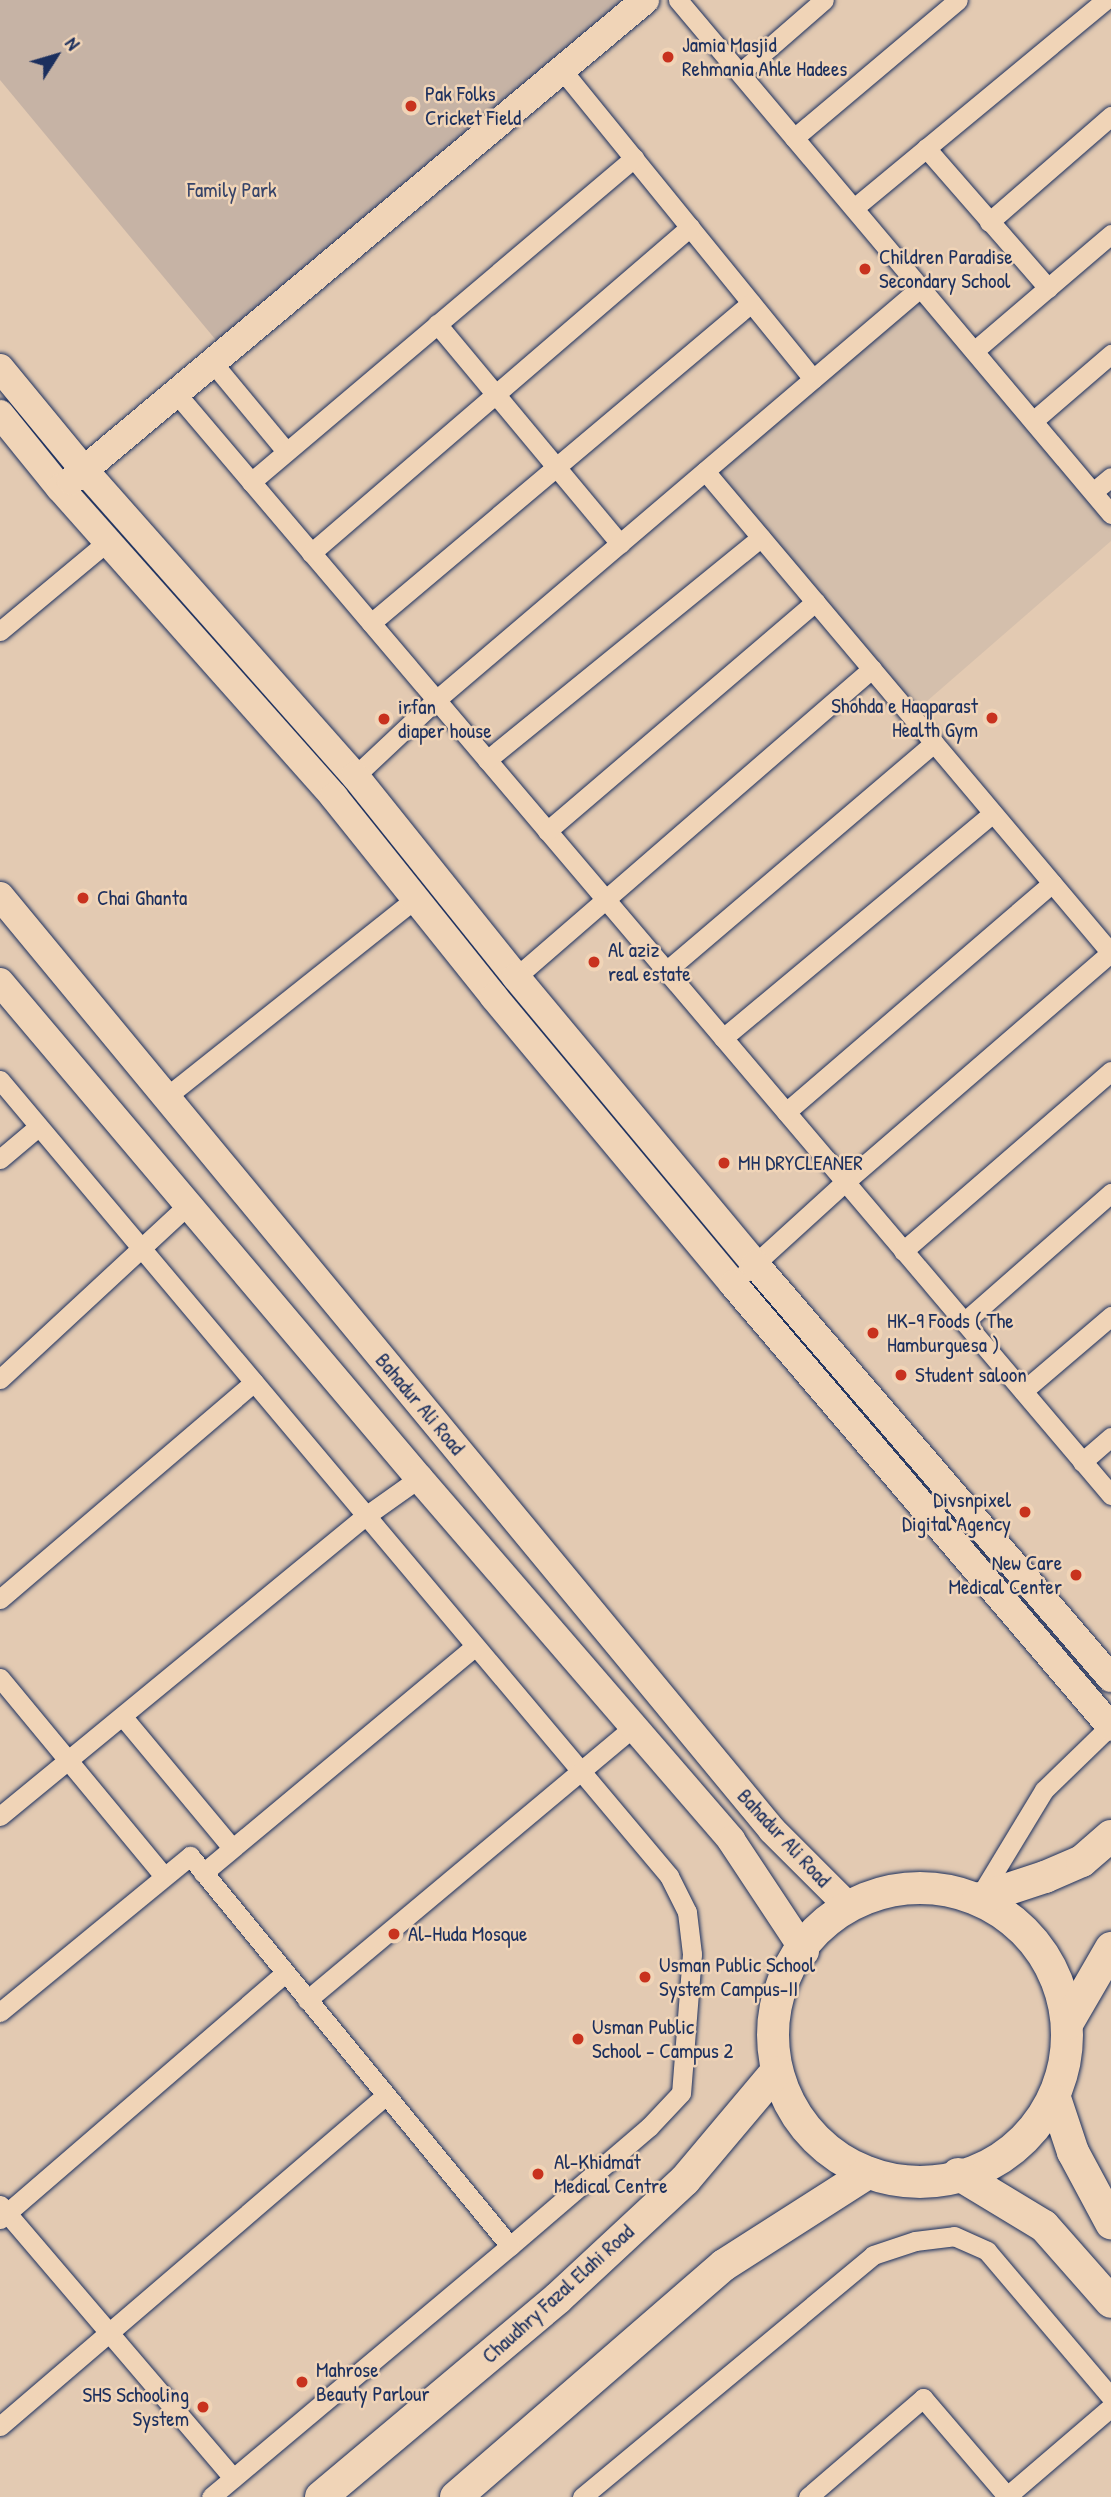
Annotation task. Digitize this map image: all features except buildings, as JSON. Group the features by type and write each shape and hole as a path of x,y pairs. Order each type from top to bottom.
{"main road":[{"path":"978,1899 1045,1877 1082,1861 1111,1836"},
{"path":"934,1887 978,1899 1013,1920 1040,1949 1059,1985 1067,2024 1064,2067 1056,2101 1025,2139 991,2165 910,2182 868,2173 837,2157 810,2134 789,2105 776,2072 772,2035 776,1998 805,1952 814,1930 847,1905 889,1889 934,1887"},
{"path":"1067,2024 1111,1948"},
{"name":"Chaudhry Fazal Elahi Road","path":"321,2497 558,2298 675,2189 776,2072"},
{"path":"1056,2101 1073,2152 1111,2223"},
{"path":"456,2497 724,2265 868,2173"},
{"path":"958,2174 1045,2226 1111,2302"}],"street":[{"path":"61,488 85,471 175,392 646,0"},
{"path":"678,0 1111,514"},
{"path":"740,72 824,0"},
{"path":"794,138 958,0"},
{"path":"853,208 1105,0"},
{"path":"562,70 813,379"},
{"path":"989,222 1111,116"},
{"path":"926,148 1048,288"},
{"path":"251,482 634,158"},
{"path":"311,553 690,227"},
{"path":"974,351 1111,234"},
{"path":"355,776 436,700 920,288"},
{"path":"370,622 751,303"},
{"path":"437,324 620,544"},
{"path":"1032,421 1111,354"},
{"path":"212,362 286,451"},
{"path":"0,368 85,471 355,776 516,978 755,1264 1111,1678"},
{"path":"175,392 1111,1495"},
{"path":"0,414 61,488 334,797 415,900 733,1284 1111,1726 1044,1790 978,1899"},
{"path":"705,471 1111,953 845,1182 733,1284"},
{"path":"1093,492 1111,477"},
{"path":"487,760 761,537"},
{"path":"0,631 108,541"},
{"path":"547,831 815,602"},
{"path":"516,978 872,669"},
{"path":"666,971 934,743"},
{"path":"723,1038 993,813"},
{"path":"786,1112 1052,883"},
{"name":"Bahadur Ali Road","path":"0,896 772,1830 847,1905"},
{"path":"166,1097 415,900"},
{"name":"Bahadur Ali Road","path":"0,982 419,1478 730,1840 805,1952"},
{"path":"904,1251 1108,1079"},
{"path":"0,1080 668,1876 687,1912 692,1954 681,2093 649,2127 211,2497"},
{"path":"0,1159 38,1126"},
{"path":"964,1322 1111,1193"},
{"path":"0,1379 188,1205"},
{"path":"1023,1391 1111,1317"},
{"path":"0,1599 254,1382"},
{"path":"1082,1462 1111,1437"},
{"path":"0,1816 367,1515 419,1478"},
{"path":"203,1873 475,1646"},
{"path":"0,1678 164,1876"},
{"path":"123,1717 232,1848"},
{"path":"307,2000 634,1727"},
{"path":"0,2012 190,1856 510,2246"},
{"path":"233,2478 111,2334 2,2212 285,1973"},
{"path":"0,2426 111,2334 386,2096"},
{"path":"582,2497 873,2255 915,2241 954,2236 987,2251 1111,2397"},
{"path":"808,2497 923,2398 1007,2497 1111,2407"}],"shaded area":[{"path":"920,288 1111,514 1111,541 911,715 705,471"}],"green space":[{"name":"Family Park","path":"0,0 645,0 225,351 0,80"}],"place":[{"name":"Jamia Masjid Rehmania Ahle Hadees","path":"668,57"},
{"name":"Pak Folks Cricket Field","path":"411,106"},
{"name":"Children Paradise Secondary School","path":"865,269"},
{"name":"Shohda e Haqparast Health Gym","path":"992,718"},
{"name":"irfan diaper house","path":"384,719"},
{"name":"Chai Ghanta","path":"83,898"},
{"name":"Al aziz real estate","path":"594,962"},
{"name":"MH DRYCLEANER","path":"724,1163"},
{"name":"HK-9 Foods ( The Hamburguesa )","path":"873,1333"},
{"name":"Student saloon","path":"901,1375"},
{"name":"Divsnpixel Digital Agency","path":"1025,1512"},
{"name":"New Care Medical Center","path":"1076,1575"},
{"name":"Al-Huda Mosque","path":"394,1934"},
{"name":"Usman Public School System Campus-II","path":"645,1977"},
{"name":"Usman Public School - Campus 2","path":"578,2039"},
{"name":"Al-Khidmat Medical Centre","path":"538,2174"},
{"name":"Mahrose Beauty Parlour","path":"302,2382"},
{"name":"SHS Schooling System","path":"203,2407"}]}
